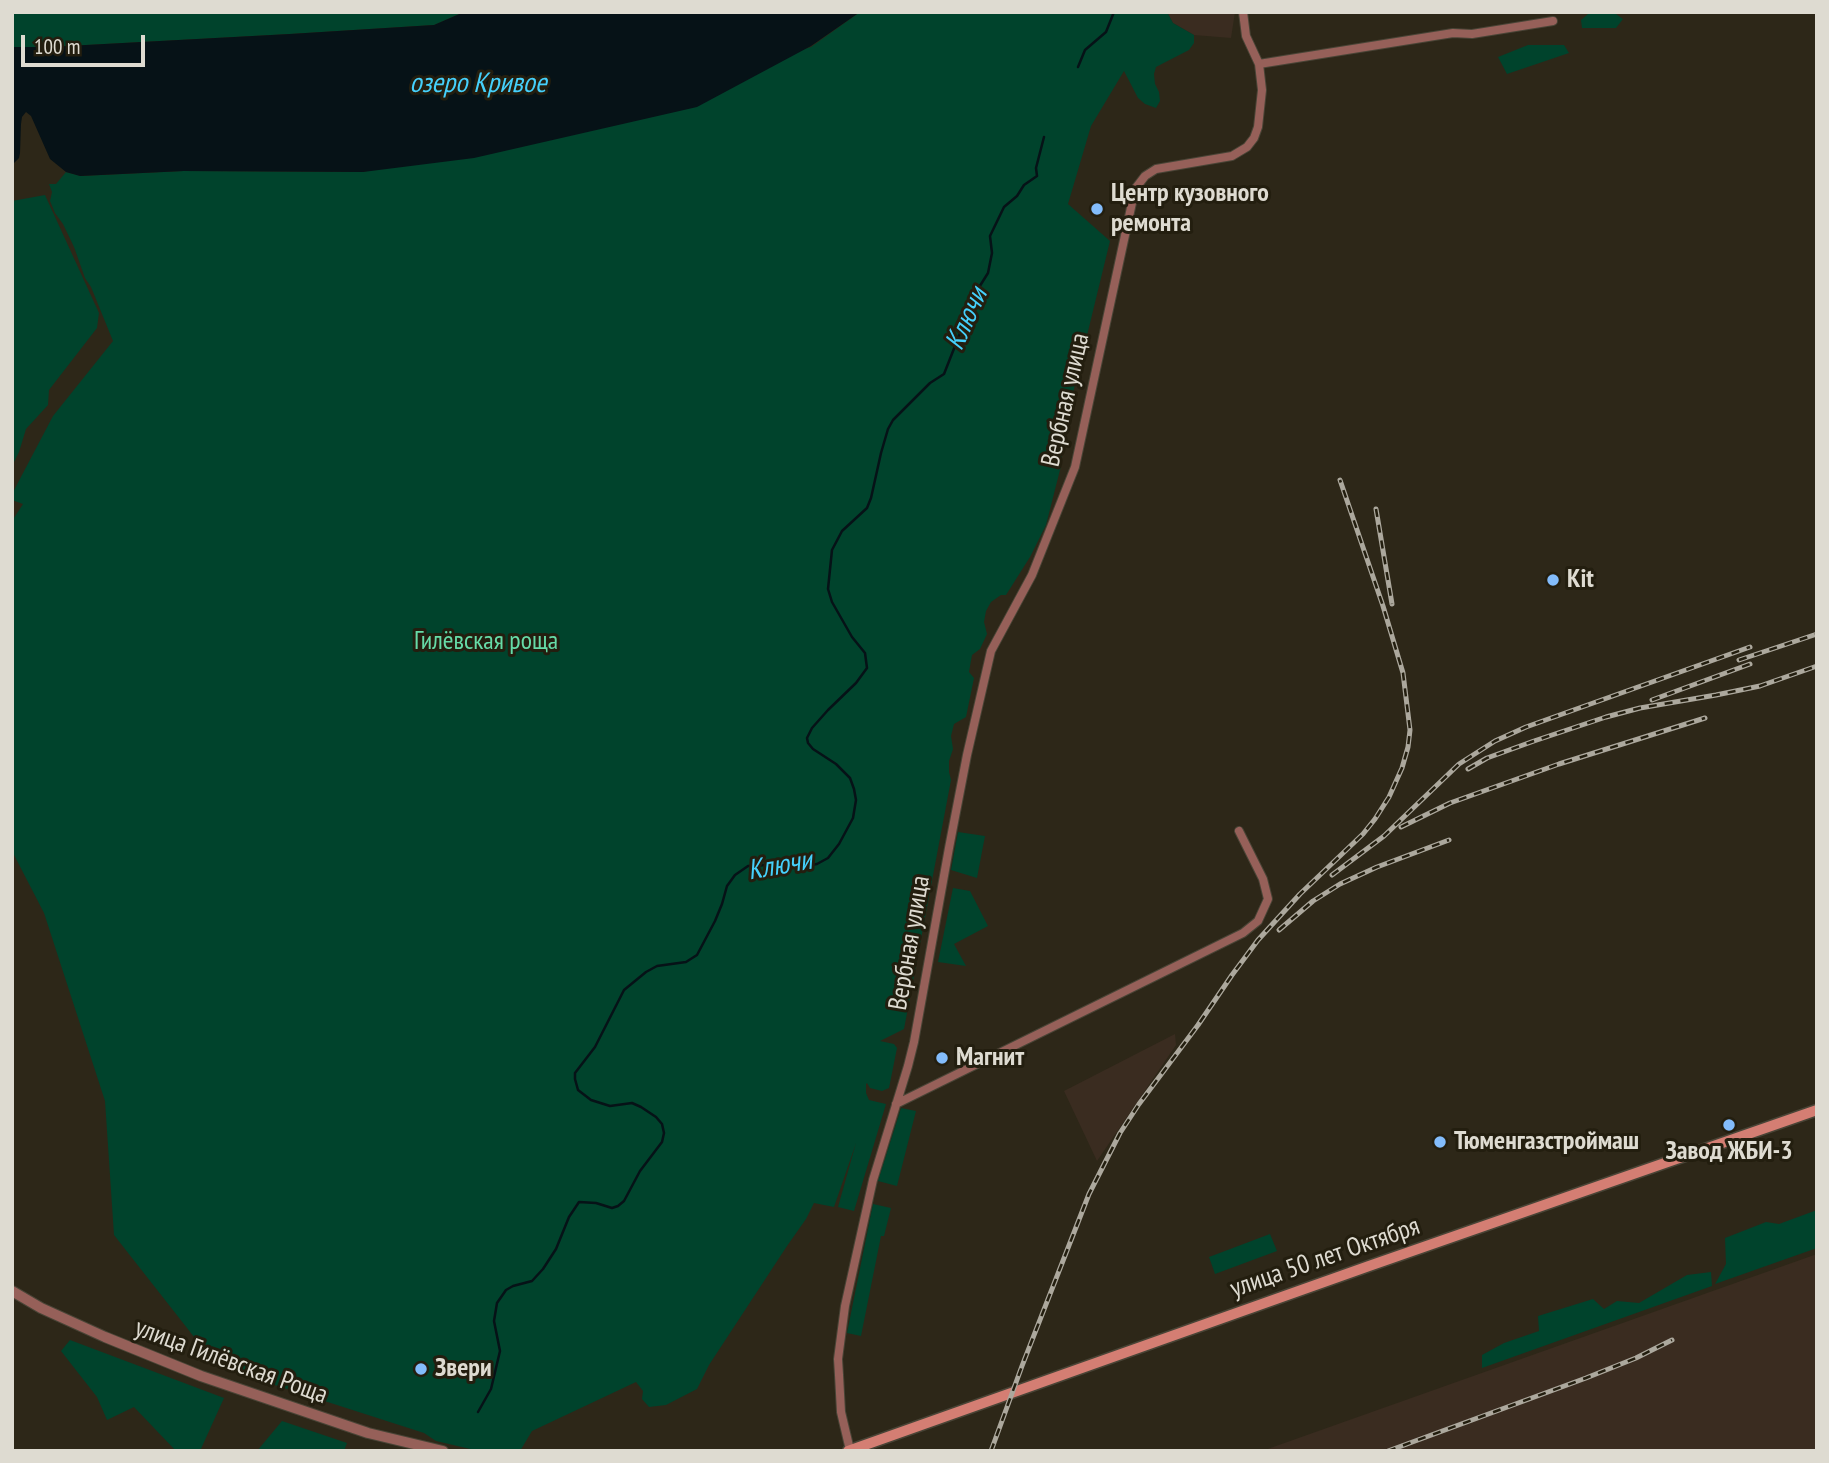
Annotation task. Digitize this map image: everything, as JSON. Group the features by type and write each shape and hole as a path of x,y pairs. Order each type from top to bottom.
{"main road":[{"name":"улица 50 лет Октября","path":"849,1450 1817,1110"}],"street":[{"path":"1243,12 1247,36 1259,64 1453,33 1472,34 1553,22"},
{"name":"Вербная улица","path":"849,1450 841,1412 838,1375 845,1306 871,1189 914,1042 950,840 991,651 1032,575 1075,467 1135,189 1145,176 1156,169 1231,156 1247,147 1254,138 1261,108 1259,64"},
{"path":"896,1104 1243,933 1258,921 1268,899 1263,879 1239,831"},
{"name":"улица Гилёвская Роща","path":"12,1291 41,1308 105,1337 201,1376 368,1433 443,1451"}],"shaded area":[{"path":"1167,12 1235,12 1231,38 1194,35 1173,23"},
{"path":"1175,1034 1176,1045 1097,1161 1064,1091"},
{"path":"1817,1254 1817,1451 1262,1451"}],"green space":[{"path":"12,12 464,12 434,25 12,47"},
{"name":"Гилёвская роща","path":"860,12 1167,12 1173,23 1194,35 1194,43 1189,50 1156,67 1155,84 1160,101 1156,108 1138,98 1124,71 1091,126 1068,204 1110,241 1063,434 1061,466 1046,525 1006,595 1001,595 991,602 984,622 987,634 980,649 972,655 969,672 974,678 966,717 954,724 951,736 951,780 904,1029 880,1041 894,1044 897,1048 889,1088 882,1091 866,1084 869,1100 886,1104 854,1211 838,1207 856,1143 834,1207 814,1203 709,1365 697,1389 666,1405 649,1407 642,1399 643,1391 636,1382 532,1431 520,1451 479,1451 436,1441 424,1433 253,1378 215,1361 114,1235 105,1101 44,913 12,851 12,521 23,504 12,500 12,494 53,416 113,341 74,247 50,201 52,192 49,184 56,184 66,172 81,176 183,171 363,172 811,47"},
{"path":"1588,14 1616,14 1623,19 1616,28 1582,28 1581,20"},
{"path":"1528,45 1564,45 1569,53 1507,74 1498,57"},
{"path":"45,195 99,313 97,328 49,390 48,405 26,429 12,466 12,201"},
{"path":"958,832 985,836 977,878 951,870"},
{"path":"953,888 970,891 988,926 954,944 966,966 938,962"},
{"path":"901,1108 916,1111 897,1186 878,1181"},
{"path":"873,1204 891,1208 884,1236 881,1236 861,1336 847,1333"},
{"path":"1817,1210 1817,1248 1715,1284 1726,1264 1725,1238 1766,1222 1779,1224"},
{"path":"1270,1234 1277,1251 1215,1274 1209,1257"},
{"path":"1711,1272 1712,1286 1482,1368 1482,1355 1504,1343 1539,1331 1538,1316 1593,1299 1604,1309 1617,1301 1639,1303 1687,1275"},
{"path":"70,1340 224,1398 200,1451 176,1451 134,1407 107,1420 97,1397 61,1351"},
{"path":"282,1421 347,1443 344,1451 257,1451"}],"water":[{"name":"озеро Кривое","path":"464,12 860,12 811,46 697,107 474,158 363,172 184,171 80,176 66,172 50,159 31,116 26,112 22,117 19,158 12,165 12,47 434,25"}],"waterway":[{"name":"Ключи","path":"1078,67 1085,50 1106,32 1114,12"},
{"name":"Ключи","path":"478,1412 491,1389 500,1351 494,1321 497,1303 506,1290 532,1281 543,1269 579,1202 612,1208 624,1201 640,1171 662,1142 662,1124 656,1117 632,1103 610,1106 591,1100 578,1090 575,1079 575,1073 595,1047 624,990 657,966 686,962 697,955 715,921 727,886 735,875 748,866 799,867 817,864 828,858 839,844 853,818 856,800 850,778 836,764 813,749 807,738 812,728 867,668 865,653 852,637 832,602 828,589 832,550 842,531 867,508 888,429 893,420 930,383 944,374 973,297 988,273 992,253 990,236 1004,207 1017,196 1024,185 1037,176 1036,168 1044,137"}],"railway":[{"path":"991,1451 1089,1194 1120,1133 1258,940 1375,819 1402,768 1410,730 1403,673 1340,480"},
{"path":"1376,509 1392,604"},
{"path":"1739,660 1817,634"},
{"path":"1332,875 1384,836 1459,764 1495,741 1526,727 1750,647"},
{"path":"1652,700 1750,664"},
{"path":"1468,769 1487,758 1606,717 1640,708 1760,686 1817,666"},
{"path":"1401,827 1450,803 1559,764 1705,718"},
{"path":"1279,930 1313,901 1340,884 1449,840"},
{"path":"1388,1451 1586,1378 1672,1340"}],"place":[{"name":"Центр кузовного ремонта","path":"1097,209"},
{"name":"Kit","path":"1553,580"},
{"name":"Магнит","path":"942,1058"},
{"name":"Завод ЖБИ-3","path":"1729,1125"},
{"name":"Тюменгазстроймаш","path":"1440,1142"},
{"name":"Звери","path":"421,1369"}]}
